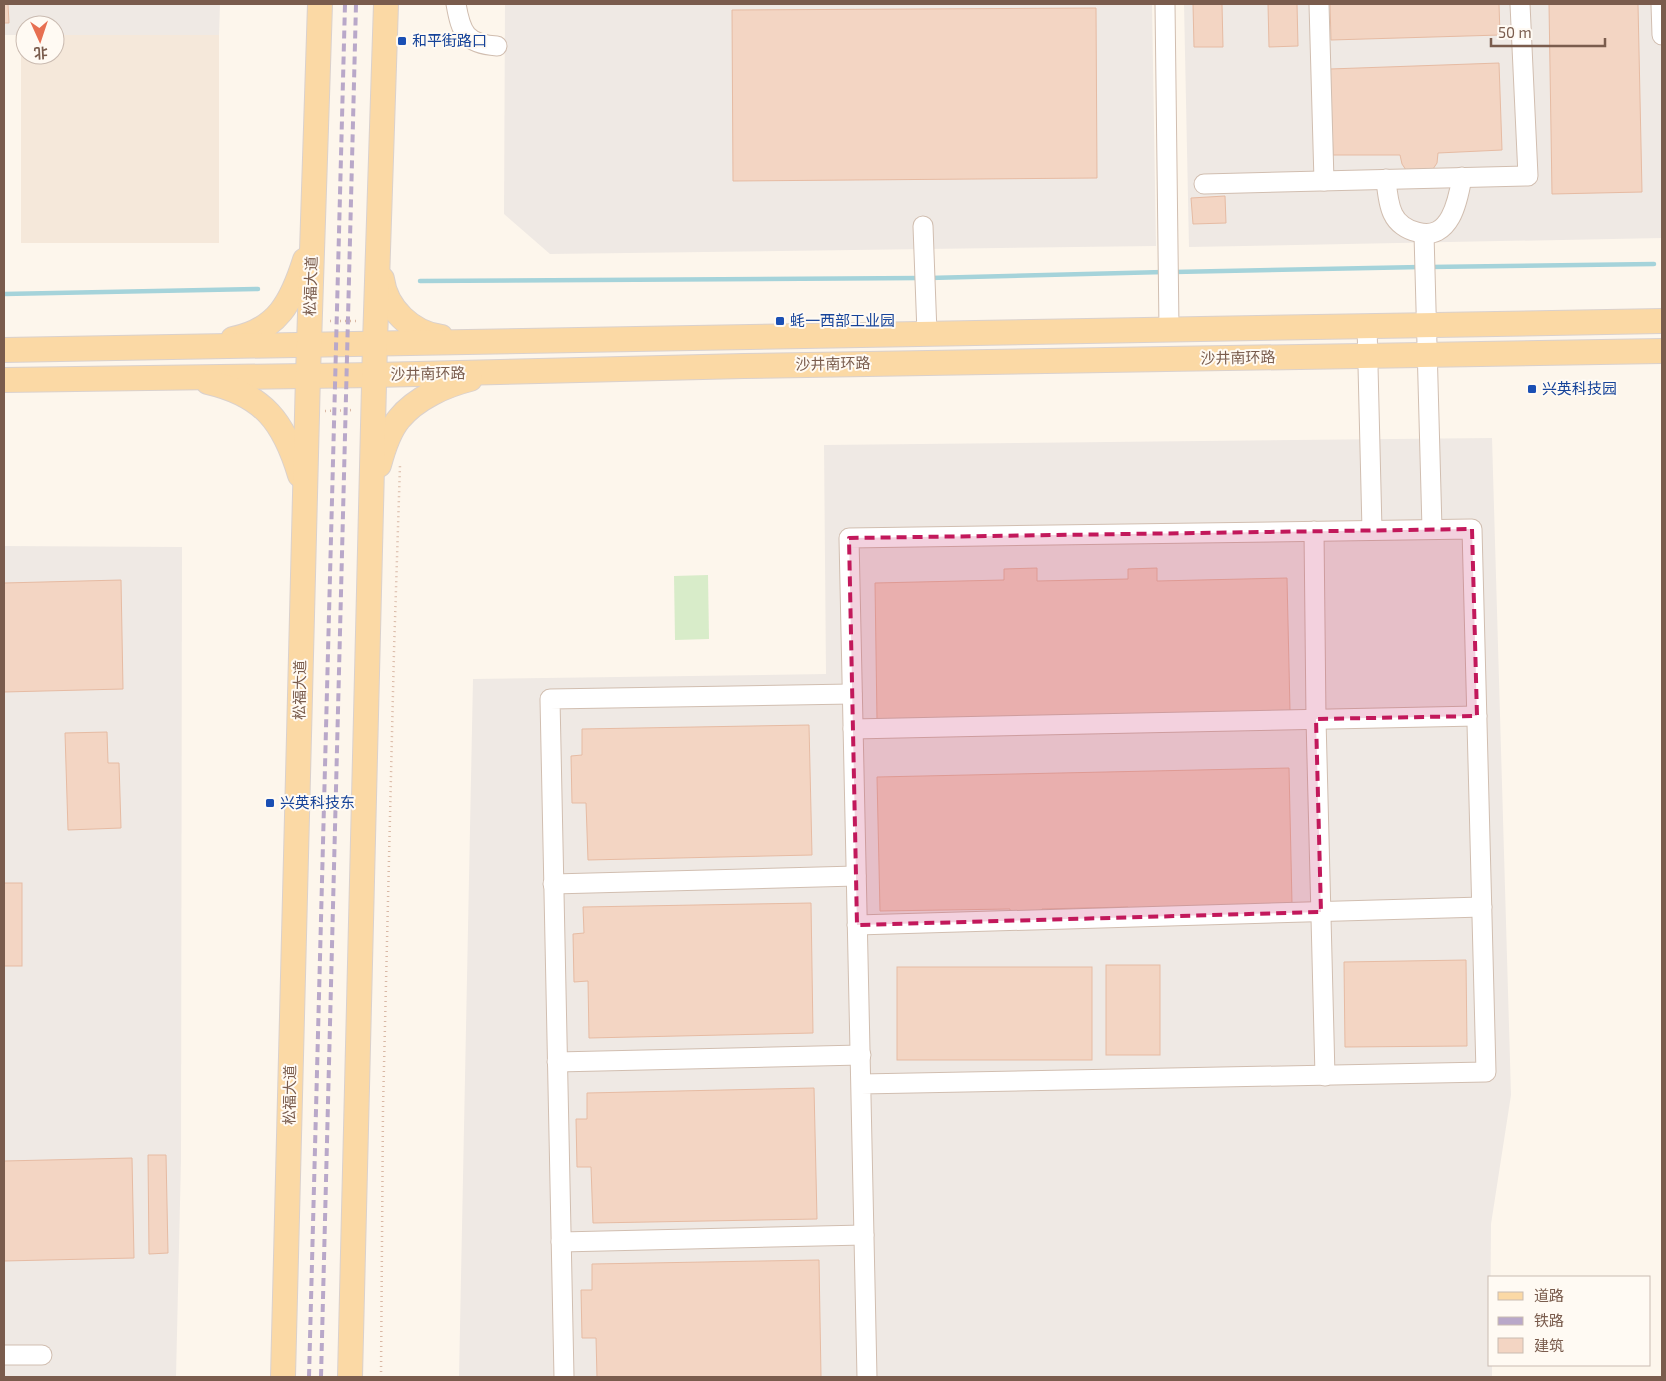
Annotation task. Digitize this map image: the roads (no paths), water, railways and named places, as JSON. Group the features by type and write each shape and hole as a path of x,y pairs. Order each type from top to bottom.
{"main road":[{"name":"松福大道","path":"283,1377 308,375 320,4"},
{"path":"350,1377 386,4"},
{"path":"202,346 243,337 256,332 278,316 288,303 300,275 313,230"},
{"path":"378,256 383,288 391,305 399,315 410,325 432,336 465,341"},
{"name":"沙井南环路","path":"4,350 1169,328 1662,321"},
{"name":"沙井南环路","path":"4,380 1662,351"},
{"path":"372,496 382,453 399,418 424,398 454,383 483,376 514,372"},
{"path":"185,377 225,386 255,401 268,412 279,426 294,454 305,490"}],"street":[{"path":"456,4 458,19 464,33 474,42 497,46"},
{"path":"1165,4 1169,328"},
{"path":"1319,4 1324,181"},
{"path":"1204,184 1528,176 1520,4"},
{"path":"1661,4 1662,35"},
{"path":"1386,179 1393,214 1400,224 1424,234 1436,232 1447,223 1458,200 1462,177"},
{"path":"924,226 927,333"},
{"path":"1424,234 1432,529"},
{"path":"1367,325 1372,530"},
{"path":"861,1084 1486,1072 1472,529 849,538 864,1235 868,1377"},
{"path":"1314,531 1316,719 1325,1076"},
{"path":"564,1377 550,700 852,694"},
{"path":"853,729 1477,716"},
{"path":"554,884 856,876"},
{"path":"858,925 1482,907"},
{"path":"557,1062 860,1055"},
{"path":"561,1242 864,1235"},
{"path":"4,1355 42,1355"}],"waterway":[{"path":"1429,267 1654,264"},
{"path":"1174,272 1421,267"},
{"path":"929,278 1164,272"},
{"path":"420,281 921,278"},
{"path":"4,294 258,289"}],"railway":[{"path":"309,1377 345,4"},
{"path":"321,1377 356,4"}],"place":[{"name":"和平街路口","path":"402,41"},
{"name":"蚝一西部工业园","path":"780,321"},
{"name":"兴英科技园","path":"1532,389"},
{"name":"兴英科技东","path":"270,803"}]}
